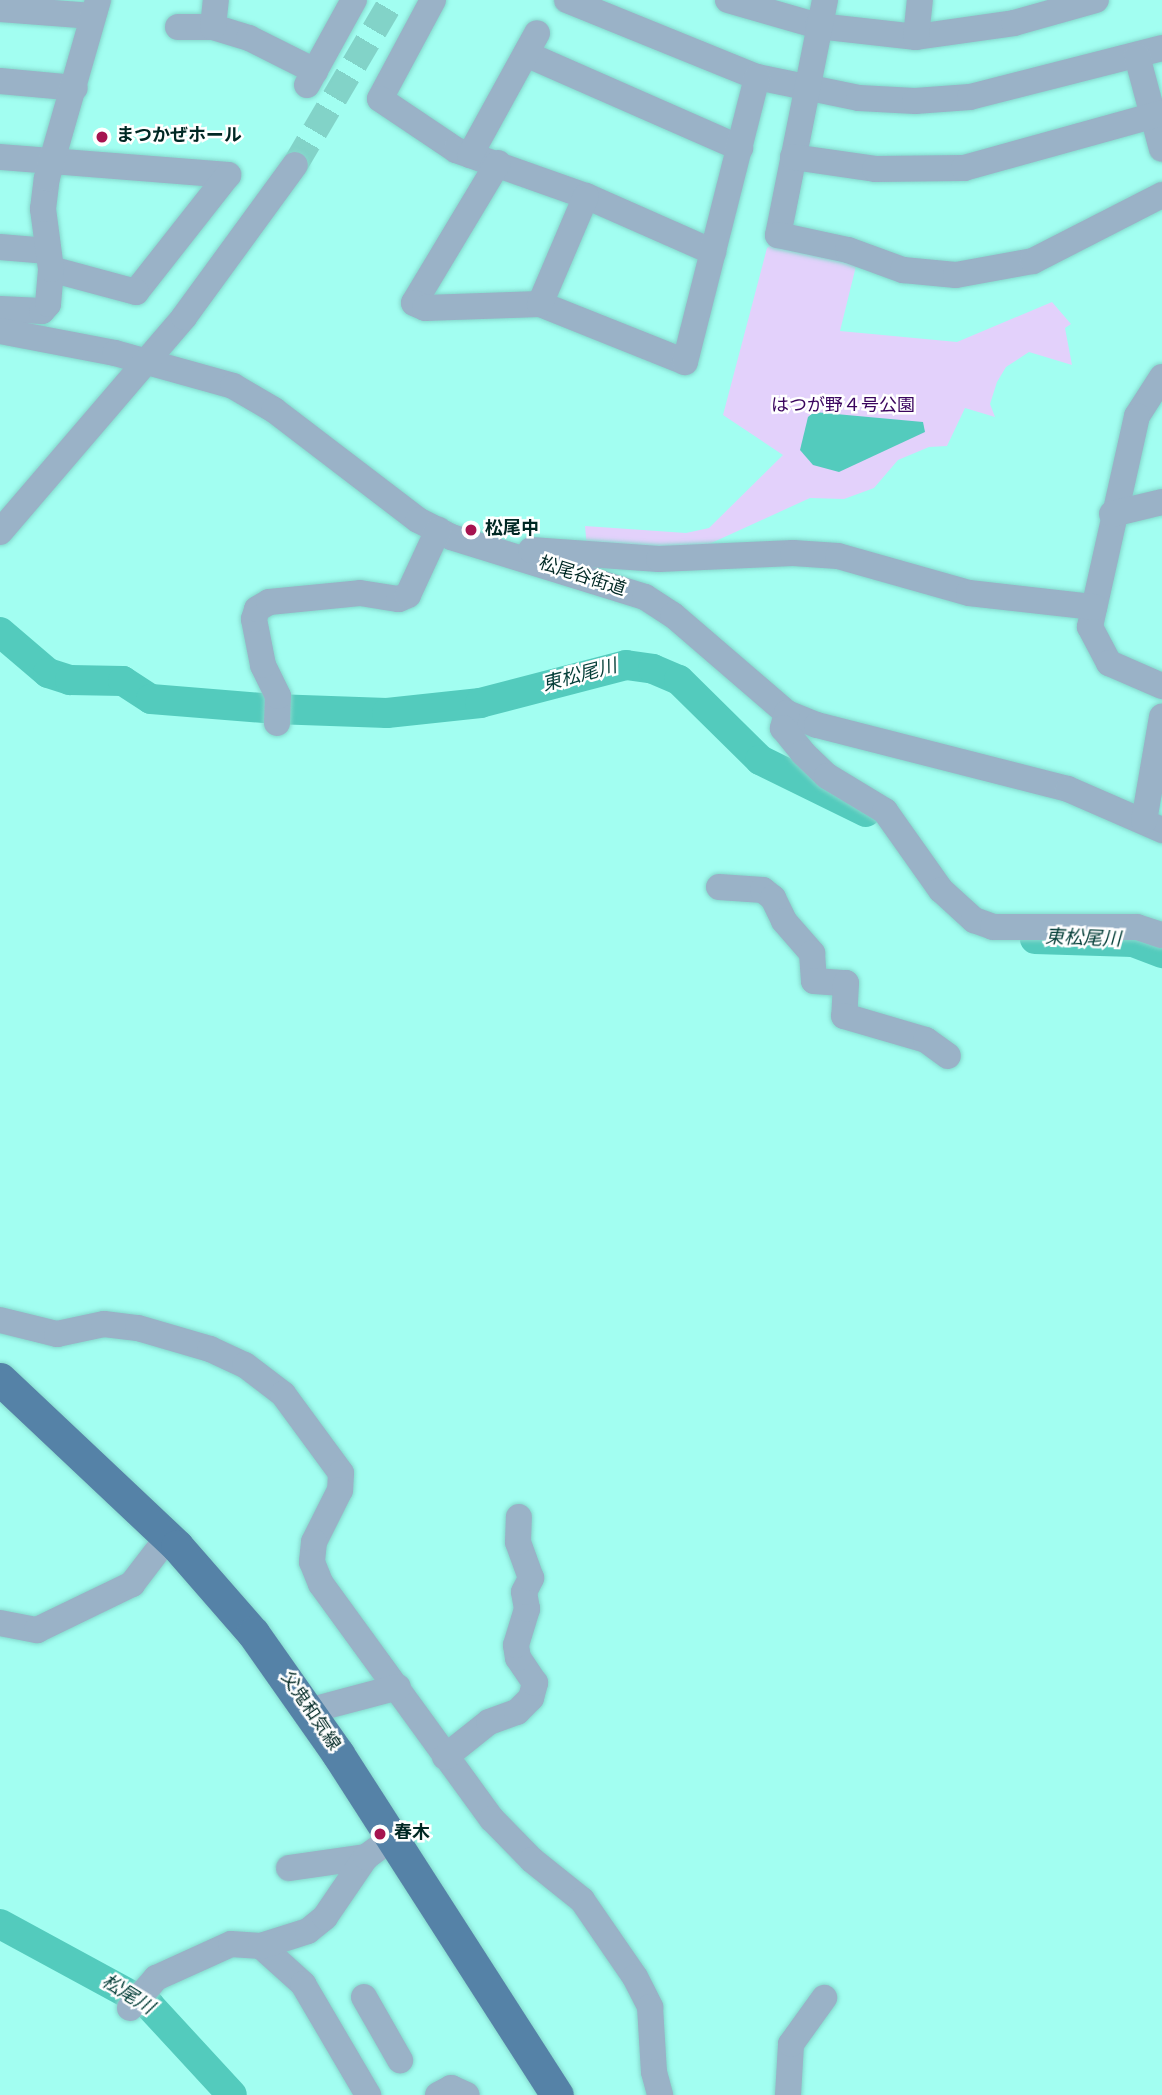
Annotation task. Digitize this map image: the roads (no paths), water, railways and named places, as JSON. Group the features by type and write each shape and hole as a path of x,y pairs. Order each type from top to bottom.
{"main road":[{"name":"父鬼和気線","path":"0,1379 167,1537 253,1633 308,1711 379,1848 557,2095"}],"street":[{"path":"213,27 216,0"},
{"path":"433,0 380,99 456,150 586,196 713,252"},
{"path":"567,0 757,77 807,90 915,101 970,97 1151,52 1162,149"},
{"path":"728,0 818,26 916,37 1012,11 1096,0"},
{"path":"825,0 778,235 930,274 982,273 1032,261 1162,195"},
{"path":"916,37 920,0"},
{"path":"0,9 96,8 53,162 43,209 50,260 48,304 42,311 0,309"},
{"path":"178,27 213,27 249,38 310,79 342,9"},
{"path":"470,155 532,43 740,148"},
{"path":"498,163 414,303 425,308 540,304 684,368 757,77"},
{"path":"0,81 75,88"},
{"path":"793,158 875,169 964,168 1157,114"},
{"path":"0,157 228,175 136,292 50,260 0,247"},
{"path":"0,532 184,317 295,165"},
{"path":"540,304 586,196"},
{"name":"松尾谷街道","path":"0,331 146,362 233,386 274,410 438,530 645,597 673,615 787,713 817,725 1068,789 1153,825"},
{"path":"1162,377 1137,416 1112,514 1090,627 1109,663 1162,686"},
{"path":"1112,514 1162,502"},
{"path":"277,723 278,696 263,665 254,619 257,609 269,602 360,593 398,599 408,595 438,530"},
{"path":"487,547 659,559 793,553 838,556 969,593 1094,607"},
{"path":"787,713 783,727 803,753 827,776 885,811 941,890 974,920 993,927 1137,928 1162,935"},
{"path":"1153,825 1162,717"},
{"path":"719,887 764,890 773,898 784,921 812,953 814,981 846,983 844,1016 926,1040 948,1056"},
{"path":"0,1320 57,1334 104,1324 138,1328 233,1359 283,1394 341,1473 340,1490 314,1542 312,1562 321,1584 492,1819 532,1860 582,1900 635,1977 650,2007 654,2072 660,2095"},
{"path":"445,1757 489,1722 517,1712 531,1698 536,1683 519,1658 516,1644 527,1609 524,1592 531,1578 518,1542 519,1517"},
{"path":"0,1623 37,1630 132,1584 167,1537"},
{"path":"308,1711 398,1687"},
{"path":"289,1868 379,1848"},
{"path":"130,2007 156,1978 231,1944 261,1946 308,1931 325,1917 379,1848"},
{"path":"261,1946 303,1984 368,2095"},
{"path":"364,1997 400,2060"},
{"path":"788,2095 791,2044 824,1998"},
{"path":"343,2050 381,2029"},
{"path":"438,2095 451,2088 467,2095"}],"water":[{"path":"814,412 923,422 925,432 839,472 813,465 800,450 808,417"}],"waterway":[{"name":"東松尾川","path":"0,632 48,673 70,680 123,681 151,699 274,709 387,713 480,703 626,665 653,669 679,680 760,760 866,812"},
{"name":"東松尾川","path":"1035,939 1133,942 1162,953"},
{"name":"松尾川","path":"0,1924 149,2005 232,2095"}],"tunnel":[{"path":"295,165 392,0"}],"place":[{"name":"まつかぜホール","path":"102,137"},
{"name":"松尾中","path":"471,530"},
{"name":"春木","path":"380,1834"}],"park label":[{"name":"はつが野４号公園","path":"843,407"}]}
